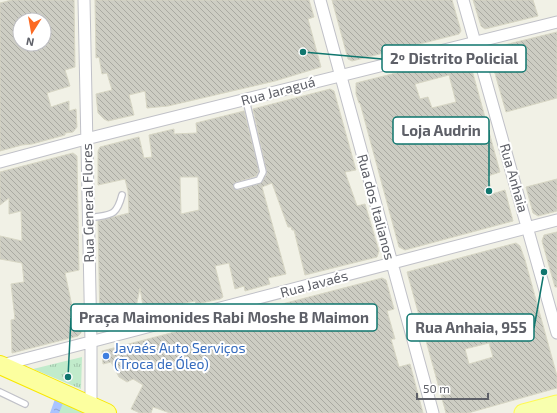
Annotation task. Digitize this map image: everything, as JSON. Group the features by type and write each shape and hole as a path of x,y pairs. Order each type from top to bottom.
{"highway":[{"path":"1,365 107,413"}],"main road":[{"path":"523,413 557,404"}],"street":[{"name":"Rua General Flores","path":"84,0 91,343 90,405"},
{"name":"Rua dos Italianos","path":"320,0 433,413"},
{"name":"Rua Anhaia","path":"463,0 557,333"},
{"name":"Rua Jaraguá","path":"0,162 341,75 557,22"},
{"name":"Rua Javaés","path":"1,365 91,343 557,220"}],"lane":[{"path":"237,186 259,180 263,172 246,100"},
{"path":"89,218 114,213 119,208 122,195"},
{"path":"0,392 25,404"}],"green space":[{"path":"82,357 81,389 33,369"},
{"path":"63,403 84,413 50,413"}],"water":[{"path":"55,399 63,403 59,413 50,413"}],"building":[{"path":"12,0 74,0 75,67 65,70 70,86 47,93 51,107 69,101 69,111 76,109 77,127 73,132 65,133 65,135 0,151 0,3"},
{"path":"95,0 309,0 314,17 308,19 321,67 275,81 168,106 147,108 145,91 129,95 134,115 108,121 98,113 96,94 112,90 107,73 102,74 99,57 96,58"},
{"path":"332,0 452,0 461,31 459,34 352,61 348,59"},
{"path":"473,0 533,0 538,16 485,29 481,26"},
{"path":"557,32 557,98 506,112 488,49"},
{"path":"464,56 469,59 500,172 488,176 492,194 505,190 513,221 405,250 399,247 360,103 356,94 356,83","holes":["449,75 456,102 432,108 428,97 420,99 415,84"]},
{"path":"330,89 334,91 356,170 345,172 357,206 365,204 379,251 377,257 305,275 294,230 292,230 291,227 288,227 272,183 262,187 286,274 268,278 270,284 245,291 244,286 235,289 229,263 215,266 223,297 196,304 195,301 180,304 180,308 145,318 140,288 133,321 104,329 100,326 98,221 129,213 128,191 125,179 98,185 98,151 100,147 139,137 144,158 152,157 149,135 174,129 174,134 197,133 196,123 244,111 259,171 256,176 234,183 233,187 238,190 261,183 267,173 253,109","holes":["180,177 198,177 199,210 181,214"]},
{"path":"73,153 77,156 79,270 65,273 72,306 80,304 81,333 78,336 12,353 11,320 15,319 11,284 24,282 23,272 22,263 0,259 0,236 22,241 21,211 9,214 9,198 0,205 0,172"},
{"path":"557,179 557,211 538,216 533,213 526,187"},
{"path":"557,232 557,287 555,287 542,241 544,235"},
{"path":"516,243 520,246 557,376 557,388 468,413 446,413 407,272","holes":["489,343 493,357 469,364 465,349"]},
{"path":"382,278 386,280 394,309 387,311 395,339 391,339 399,367 410,364 423,413 170,413 153,407 151,413 140,413 131,409 143,385 133,379 127,382 119,377 111,362 103,364 102,351 228,318 232,332 245,328 242,315 249,313 250,318 264,315 263,309"}],"place":[{"name":"2º Distrito Policial","path":"303,52"},
{"name":"Loja Audrin","path":"489,191"},
{"name":"Rua Anhaia, 955","path":"544,272"},
{"name":"Javaés Auto Serviços (Troca de Óleo)","path":"106,356"},
{"name":"Praça Maimonides Rabi Moshe B Maimon","path":"68,377"}]}
